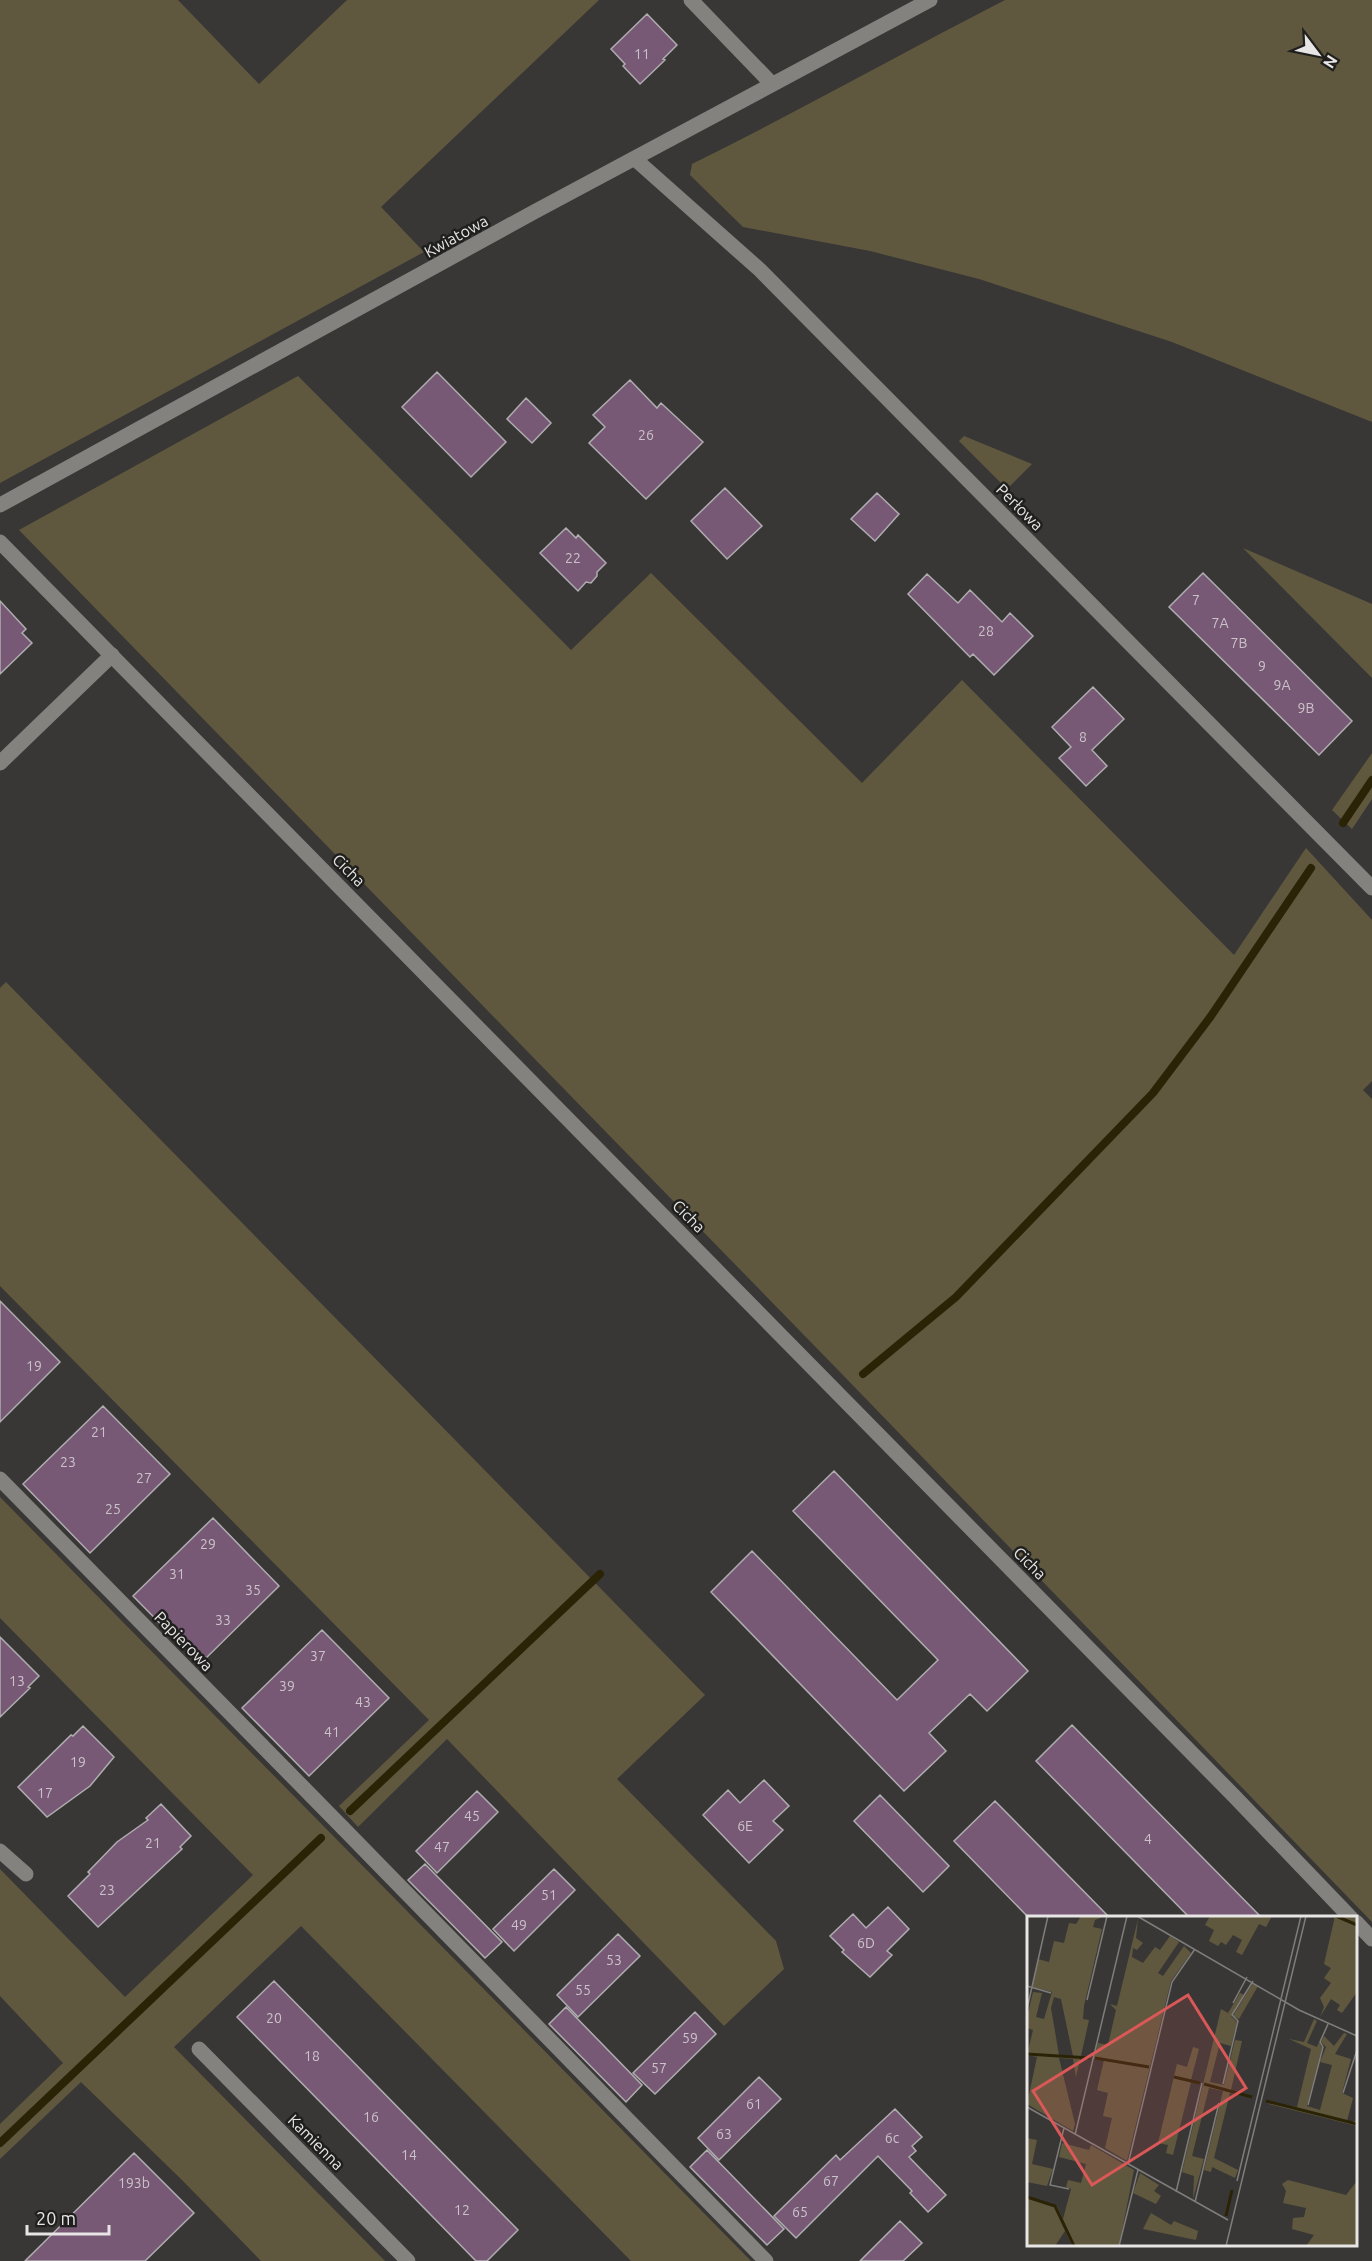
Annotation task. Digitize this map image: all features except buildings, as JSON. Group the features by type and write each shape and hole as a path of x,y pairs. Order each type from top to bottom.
{"street":[{"path":"691,0 772,84"},
{"name":"Kwiatowa","path":"0,505 930,0"},
{"name":"Perłowa","path":"635,159 760,270 1372,888"},
{"name":"Cicha","path":"0,542 1236,1797 1350,1916"},
{"path":"0,763 112,655"},
{"name":"Papierowa","path":"0,1479 766,2261"},
{"path":"0,1851 27,1874"},
{"path":"1357,1923 1372,1939"},
{"name":"Kamienna","path":"199,2049 408,2261"}],"shaded area":[{"path":"0,0 178,0 259,84 347,0 599,0 381,207 424,252 0,483"},
{"path":"1005,0 1372,0 1372,422 1172,342 979,279 870,251 743,227 690,175 692,164"},
{"path":"298,376 571,650 651,573 862,783 962,680 1234,955 1306,848 1372,920 1372,1081 1363,1090 1372,1099 1372,1922 840,1372 19,530"},
{"path":"964,436 1032,464 1007,489 959,441"},
{"path":"1243,548 1372,604 1372,678"},
{"path":"1372,753 1372,799 1352,829 1332,810"},
{"path":"6,982 705,1695 617,1779 776,1941 784,1969 724,2026 447,1739 358,1827 339,1806 429,1720 0,1286 0,988"},
{"path":"0,1497 751,2261 631,2261 301,1926 174,2047 385,2261 261,2261 81,2082 0,2159 0,2124 63,2063 0,1996 0,1869 125,1997 253,1875 0,1618"}],"waterway":[{"path":"1343,823 1372,780"},
{"path":"863,1374 956,1297 1153,1093 1211,1016 1311,868"},
{"path":"350,1811 600,1574"},
{"path":"0,2143 321,1838"}]}
